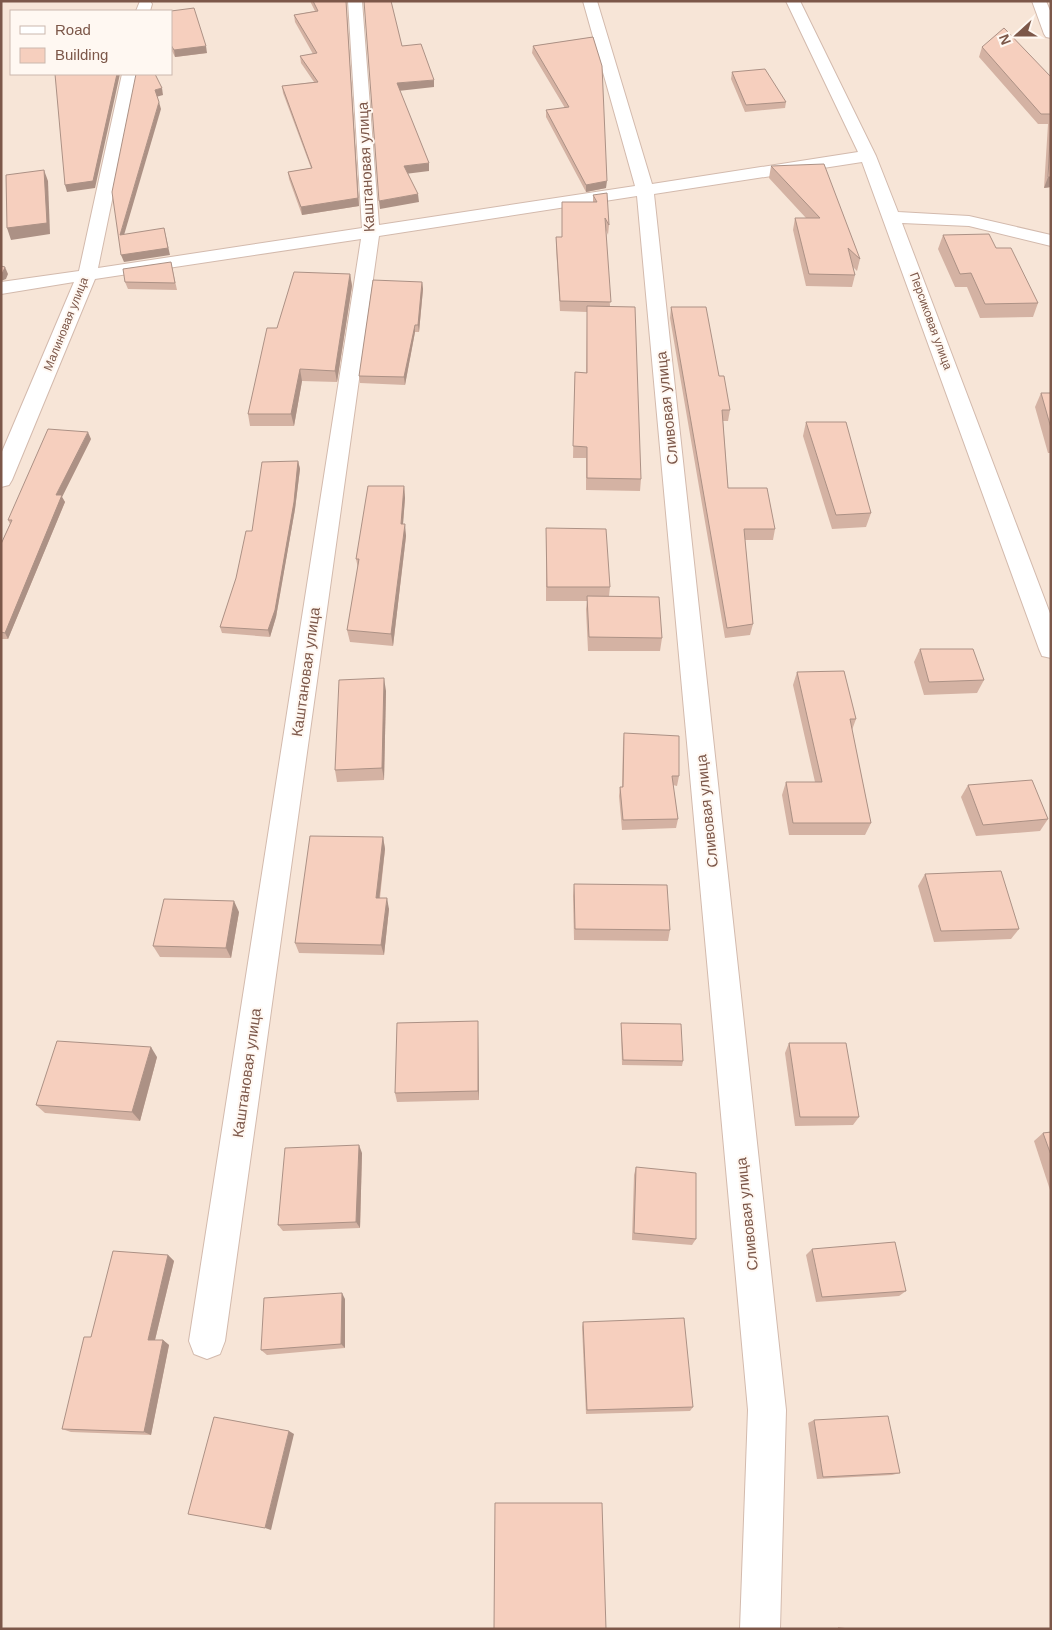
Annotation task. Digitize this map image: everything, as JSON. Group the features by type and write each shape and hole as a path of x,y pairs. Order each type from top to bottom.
{"street":[{"name":"Каштановая улица","path":"207,1341 371,232 355,1"},
{"name":"Сливовая улица","path":"590,1 645,190 767,1410 760,1629"},
{"name":"Персиковая улица","path":"793,1 868,156 1051,649"},
{"path":"1039,1 1051,34"},
{"name":"Малиновая улица","path":"1,480 87,275 130,75"},
{"path":"1,288 868,156"},
{"path":"892,217 969,221 1051,241"}],"shaded area":[{"path":"1,1 1051,1 1051,1629 1,1629"}],"building":[{"path":"313,1 346,1 358,198 301,207 288,172 312,168 282,86 318,82 300,56 317,53 294,15 318,11"},
{"path":"364,1 391,1 402,46 421,44 434,80 397,83 429,163 404,166 418,194 379,201"},
{"path":"194,8 206,46 174,50 172,47 172,11"},
{"path":"1004,28 1051,77 1051,114 1041,114 982,47"},
{"path":"593,37 602,66 607,181 586,185 546,110 569,107 533,46"},
{"path":"765,69 786,102 746,105 732,72"},
{"path":"55,75 117,75 93,181 65,185"},
{"path":"136,75 156,75 162,88 155,90 159,102 120,235 164,228 168,248 121,255 112,192"},
{"path":"1051,121 1051,177 1048,177"},
{"path":"824,164 860,259 848,248 855,275 809,274 795,218 820,218 771,166"},
{"path":"44,170 47,223 7,228 6,175"},
{"path":"607,193 609,225 605,218 611,302 560,301 556,237 562,237 562,202 597,202 593,195"},
{"path":"989,234 996,248 1011,248 1038,303 985,304 971,273 960,274 943,235"},
{"path":"171,262 175,283 125,282 123,269"},
{"path":"1,266 5,267 1,273"},
{"path":"294,272 350,274 335,371 300,369 291,414 248,414 267,328 277,328"},
{"path":"373,280 422,282 418,325 415,325 404,377 359,376"},
{"path":"587,306 635,307 641,479 587,478 587,447 573,446 575,372 587,373"},
{"path":"671,307 706,307 719,376 724,376 730,410 722,410 728,488 767,488 775,529 744,529 753,624 727,628"},
{"path":"1041,393 1051,393 1051,428"},
{"path":"806,422 846,422 871,513 836,515"},
{"path":"48,429 88,432 56,495 62,495 5,633 1,632 1,544 12,520 8,520"},
{"path":"298,461 294,502 275,610 268,630 220,627 236,578 246,531 252,531 262,462"},
{"path":"368,486 404,486 401,524 405,524 391,634 347,630 359,559 356,559"},
{"path":"546,528 606,529 610,587 547,587"},
{"path":"587,596 659,597 662,638 589,637"},
{"path":"920,649 973,649 984,680 929,682"},
{"path":"844,671 856,719 850,719 871,823 793,823 786,782 822,782 797,672"},
{"path":"384,678 382,768 335,770 339,680"},
{"path":"624,733 679,736 679,776 672,776 678,819 623,820 620,787 623,787"},
{"path":"1032,780 1048,819 983,825 968,785"},
{"path":"310,836 383,837 376,898 387,898 381,945 295,943"},
{"path":"1001,871 1019,929 941,931 925,874"},
{"path":"574,884 667,885 670,930 575,929"},
{"path":"164,899 234,901 226,948 153,946"},
{"path":"478,1021 478,1091 395,1093 397,1023"},
{"path":"621,1023 681,1024 683,1061 623,1060"},
{"path":"57,1041 151,1047 132,1112 36,1105"},
{"path":"789,1043 846,1043 859,1117 800,1117"},
{"path":"1051,1132 1051,1155 1043,1133"},
{"path":"359,1145 356,1222 278,1225 285,1148"},
{"path":"636,1167 696,1173 696,1239 634,1233"},
{"path":"895,1242 906,1291 822,1297 812,1249"},
{"path":"113,1251 168,1255 148,1340 163,1340 144,1432 62,1429 84,1337 91,1337"},
{"path":"342,1293 341,1344 261,1350 264,1298"},
{"path":"684,1318 693,1407 587,1410 583,1322"},
{"path":"888,1416 900,1473 823,1477 814,1420"},
{"path":"214,1417 289,1431 265,1528 188,1514"},
{"path":"495,1503 602,1503 606,1629 494,1629"}]}
